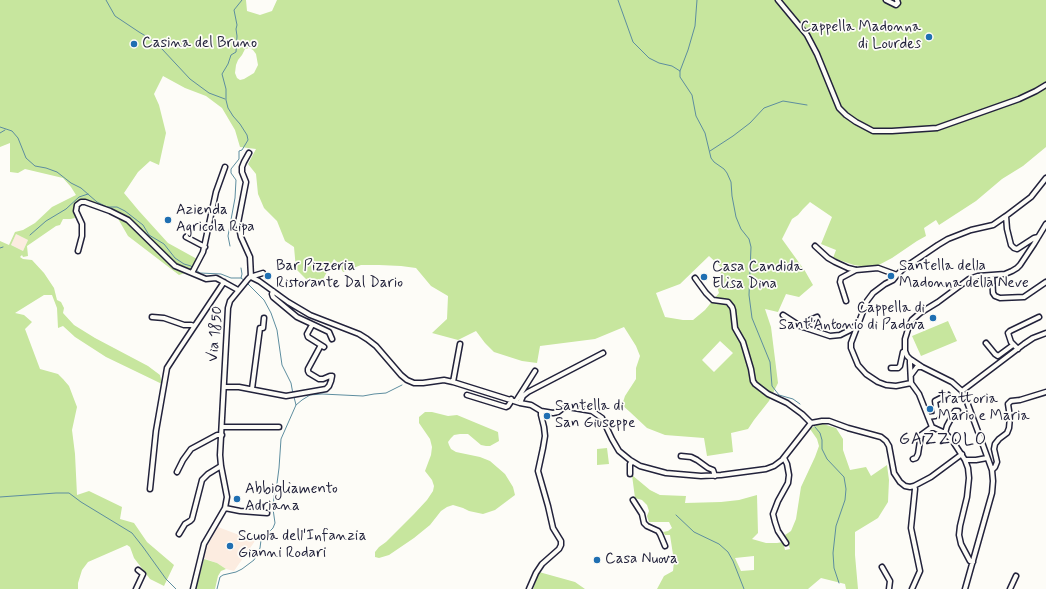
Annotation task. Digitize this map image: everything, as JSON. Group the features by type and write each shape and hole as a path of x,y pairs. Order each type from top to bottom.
{"street":[{"path":"778,0 807,35 833,91 839,108 856,122 873,131 937,128 1018,99 1046,85"},
{"path":"886,0 896,5 898,3 897,0"},
{"path":"249,278 250,257 241,237 238,223 246,182 242,172 242,167 250,153"},
{"path":"192,273 205,247 216,192 225,167"},
{"path":"911,383 896,386 886,385 878,382 866,374 858,365 851,348 851,343 867,301 885,284 893,280 904,268 948,239 971,230 993,225 1031,197 1046,178"},
{"path":"78,251 82,236 82,224 76,211 77,205 81,202 85,202 125,218 175,266 206,279 216,278 238,290"},
{"path":"1006,216 1007,230 1011,245 1014,248 1016,249 1038,237"},
{"path":"965,589 992,493 992,470 968,402 962,391 952,382 922,367 907,356 905,350 906,334 908,326 912,320 920,313 938,302 969,279 978,276 1012,272 1020,264 1046,224"},
{"path":"186,238 205,247"},
{"path":"815,246 828,258 848,268 856,270 878,268 897,275"},
{"path":"846,301 840,282 842,278 856,270"},
{"path":"249,278 263,273"},
{"path":"992,275 993,293 995,296 1000,298 1024,296 1046,282"},
{"path":"249,278 259,281 310,315 368,339 407,380 414,383 444,380 453,382 531,405 541,411 554,413 568,407 595,412 603,420 619,450 632,462 666,473 715,476 766,469 774,466 784,458 811,423 822,420 882,437 889,446 894,473 900,482 905,486 914,486 962,454"},
{"name":"Via 1850","path":"193,589 204,544 225,508 227,497 220,455 228,308 230,301 249,278"},
{"path":"695,278 713,300 728,302 733,310 735,328 743,342 755,384 768,394 787,403 811,423"},
{"path":"150,489 156,431 167,368 224,282"},
{"path":"273,291 273,297 297,317 329,332 332,339"},
{"path":"783,315 800,326 830,336 840,335 850,330 854,326 857,326"},
{"path":"803,327 808,321 817,317"},
{"path":"1018,349 1013,345 1008,333 1039,317"},
{"path":"152,318 164,318 184,325 194,326"},
{"path":"252,389 260,328 263,328 264,318"},
{"path":"224,387 239,387 288,396 326,389 332,381 331,375 323,379 319,379 308,372 308,368 323,346 308,337 312,325"},
{"path":"962,391 1018,349 1034,338 1046,333"},
{"path":"986,343 998,356 1013,345"},
{"path":"453,382 460,344"},
{"path":"891,368 898,368 900,366 903,352 905,350"},
{"path":"518,402 528,392 603,353"},
{"path":"910,359 911,383 919,394 930,417 933,428"},
{"path":"911,374 917,367 922,367"},
{"path":"518,402 535,372"},
{"path":"992,470 997,462 994,449 995,444 1007,433 1009,428 1010,417 1008,404 1011,401 1020,400 1046,392"},
{"path":"467,395 506,407 510,403 510,399"},
{"path":"930,417 937,414 935,401 945,396"},
{"path":"945,433 947,426 957,411 957,406"},
{"path":"529,589 542,564 559,549 562,541 553,528 538,471 544,448 545,436 541,411"},
{"path":"222,428 279,428"},
{"path":"933,428 945,433 952,440 962,454 968,468 969,478 967,497 959,535 961,544 966,554 970,561 973,562"},
{"path":"913,459 916,458 918,454 921,435 933,428"},
{"path":"176,472 191,449 217,435 222,435"},
{"path":"682,456 691,457 697,460 713,470 715,476"},
{"path":"784,458 789,475 788,483 773,514 774,522 778,531 786,543"},
{"path":"965,460 987,458"},
{"path":"630,474 630,464 632,462"},
{"path":"179,534 185,524 192,519 202,480 208,474 221,466"},
{"path":"912,589 920,571 911,528 915,489 914,486"},
{"path":"633,500 642,514 644,523 658,531 665,546"},
{"path":"225,508 240,511 267,513"},
{"path":"966,554 976,552"},
{"path":"882,567 890,581 889,589"},
{"path":"135,588 143,574 138,570"},
{"path":"1010,589 1016,576"}],"shaded area":[{"path":"16,234 28,240 23,251 11,245"},
{"name":"Scuola dell'Infanzia Gianni Rodari","path":"218,527 255,541 234,571 226,569 217,563 203,558 205,550"}],"green space":[{"path":"0,0 246,0 247,11 260,15 272,11 277,0 1046,0 1046,147 1023,166 1002,179 976,201 939,225 936,220 924,228 926,236 892,258 873,268 854,265 833,258 836,250 821,244 832,217 810,202 798,215 792,219 782,239 813,285 799,297 786,294 778,312 765,309 771,327 778,383 769,401 748,429 731,433 733,452 707,456 704,438 665,435 647,428 622,405 625,396 636,379 636,368 640,356 636,346 624,327 595,339 540,346 537,363 522,361 494,352 476,331 458,340 432,333 447,319 448,296 431,286 416,268 361,265 343,272 334,259 322,281 310,283 296,269 294,247 285,241 277,221 264,208 258,194 256,174 248,164 256,149 240,147 235,130 222,108 206,96 185,88 163,76 154,94 159,105 166,133 159,165 150,161 138,172 124,193 168,243 197,259 191,271 179,275 128,236 113,210 88,201 81,201 77,203 75,209 78,217 63,219 60,225 56,226 27,246 28,256 23,257 22,255 20,257 23,259 32,260 44,273 54,288 57,300 61,302 64,308 63,313 74,325 148,366 160,375 162,384 106,357 75,337 63,326 58,328 57,308 52,295 44,295 15,313 24,315 32,322 25,329 40,369 58,374 63,379 69,386 77,407 72,430 77,495 89,491 122,507 120,519 134,523 147,542 174,565 164,586 150,579 134,558 130,547 127,545 88,562 82,570 78,583 78,589 0,589 0,241 9,245 15,232 23,230 35,223 52,207 76,195 63,178 25,169 18,173 10,172 10,143 0,147","holes":["249,48 253,50 256,54 258,65 254,73 240,80 237,78 235,73 236,65 245,49","16,234 28,240 23,251 11,245","709,256 722,268 717,286 719,293 705,310 693,320 665,317 656,293 680,284","720,341 733,353 714,372 702,360"]},
{"path":"948,321 957,341 921,356 912,336"},
{"path":"425,412 448,416 457,415 498,432 499,441 490,446 481,445 468,434 454,435 448,442 451,449 456,452 480,457 490,461 505,474 513,487 515,495 495,510 483,514 453,505 447,507 441,511 430,525 414,538 389,555 379,558 375,557 375,552 379,547 414,514 433,491 434,486 432,480 425,471 431,455 432,447 430,439 419,423 419,417"},
{"path":"818,424 836,428 843,439 843,450 850,470 866,467 871,476 887,465 889,480 888,502 878,518 855,532 855,555 858,589 846,589 845,584 821,578 808,589 657,589 664,576 673,571 674,561 670,535 665,535 663,532 672,528 669,522 649,522 647,516 649,511 647,505 642,500 635,498 632,475 650,490 660,495 686,496 685,503 739,500 757,495 758,533 752,539 766,543 783,542 785,550 790,549 785,535 791,531 796,519 801,487 819,446 817,439 810,429","holes":["754,556 754,570 741,571 735,558"]},
{"path":"607,448 609,464 597,465 597,449"},
{"path":"204,559 217,563 226,569 221,571 218,576 215,589 196,589"},
{"path":"539,572 575,582 585,589 533,589"}],"waterway":[{"path":"106,0 115,16 149,38 162,49 190,79 209,93 225,99"},
{"path":"230,246 228,236 235,198 236,180 231,173 231,169 239,159 239,151 242,150 248,140 247,135 228,108 226,89 222,74 231,55 236,52 237,25 234,10 242,0"},
{"path":"618,0 633,42 649,58 659,63 672,66 680,71 680,77 692,95 696,116 705,133 711,158 727,173 731,182 736,217 741,229 749,239 751,247 749,295 752,318 770,362 772,386 779,395 793,399 800,404"},
{"path":"680,71 695,26 697,0"},
{"path":"710,151 750,123 764,108 783,101 807,105"},
{"path":"0,127 12,131 18,138 26,158 35,166 57,172 71,183 81,188 97,202 107,207 117,207 125,211 143,225 149,235 164,244 175,258 193,268"},
{"path":"0,133 5,130"},
{"path":"30,235 46,221 66,209 79,197 88,194"},
{"path":"241,268 241,278 245,281"},
{"path":"196,270 200,273 221,274 231,278 241,278"},
{"path":"247,283 264,300 271,313 277,330 282,365 291,383 293,394"},
{"path":"296,405 310,395 322,394 363,396 386,393 402,385"},
{"path":"217,589 220,577 236,572 254,560 260,548 261,540 273,528 275,523 273,509 274,496 279,468 281,439 296,405 294,397"},
{"path":"815,427 820,433 822,449 827,459 844,477 846,489 845,500 836,526 833,553 834,568 839,583"},
{"path":"0,497 69,493 132,533 166,579 176,589"},
{"path":"676,515 694,532 719,544 728,552 744,589"}],"place":[{"name":"Cappella Madonna di Lourdes","path":"929,37"},
{"name":"Casina del Bruno","path":"134,44"},
{"name":"Azienda Agricola Ripa","path":"168,220"},
{"name":"Bar Pizzeria Ristorante Dal Dario","path":"268,276"},
{"name":"Santella della Madonna della Neve","path":"891,276"},
{"name":"Casa Candida Elisa Dina","path":"704,277"},
{"name":"Cappella di Sant'Antonio di Padova","path":"933,318"},
{"name":"Trattoria Mario e Maria","path":"930,409"},
{"name":"Santella di San Giuseppe","path":"547,416"},
{"name":"Abbigliamento Adriana","path":"237,499"},
{"name":"Scuola dell'Infanzia Gianni Rodari","path":"230,546"},
{"name":"Casa Nuova","path":"597,560"}],"district":[{"name":"GAZZOLO","path":"943,440"}]}
